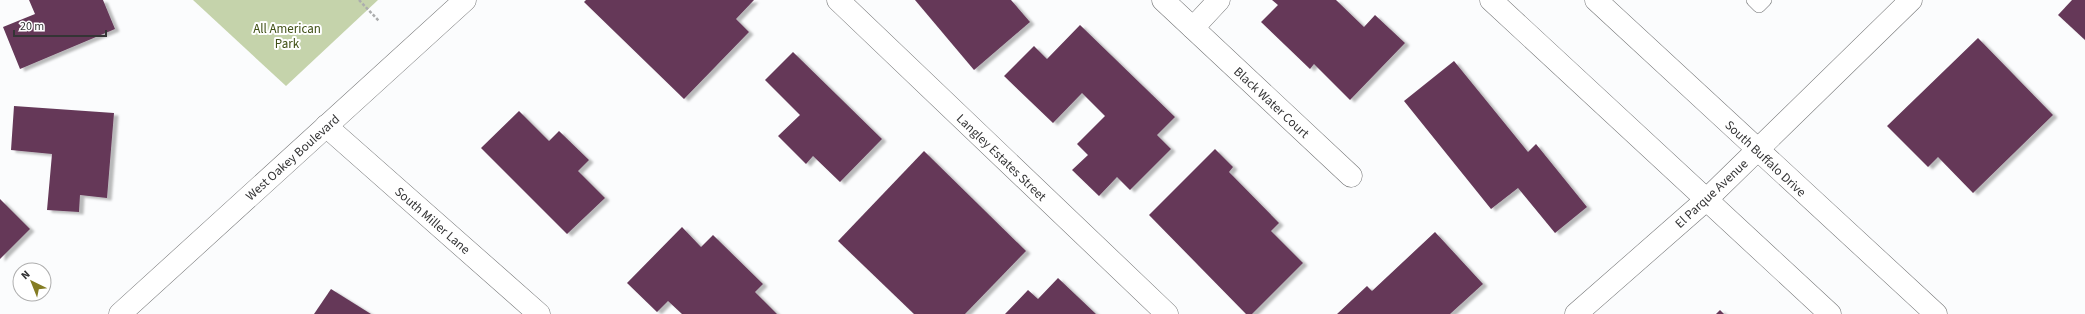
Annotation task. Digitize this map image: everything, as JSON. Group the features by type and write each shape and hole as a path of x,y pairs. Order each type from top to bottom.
{"street":[{"name":"West Oakey Boulevard","path":"120,314 465,0"},
{"name":"Langley Estates Street","path":"838,0 1167,314"},
{"name":"Black Water Court","path":"1163,0 1351,176"},
{"path":"1193,28 1219,0"},
{"path":"1491,0 1830,314"},
{"name":"South Buffalo Drive","path":"1596,0 1936,314"},
{"name":"El Parque Avenue","path":"1576,314 1706,200 1911,0"},
{"name":"South Miller Lane","path":"326,126 539,314"}],"lane":[{"path":"1753,0 1759,6 1765,0"}],"path":[{"path":"360,0 379,21"}],"green space":[{"name":"All American Park","path":"193,0 378,0 286,86"}],"building":[{"path":"29,0 103,0 115,29 20,69 3,27 35,14"},
{"path":"586,0 754,0 736,19 749,32 684,99 584,2"},
{"path":"915,0 1011,0 1030,22 974,70"},
{"path":"1272,0 1336,0 1364,27 1375,15 1405,43 1350,100 1314,64 1310,69 1261,22 1278,5"},
{"path":"2072,0 2085,0 2085,40 2058,15"},
{"path":"1080,25 1175,117 1157,135 1171,149 1130,190 1117,177 1099,196 1072,170 1088,155 1077,144 1105,116 1082,93 1053,123 1004,76 1034,46 1047,59"},
{"path":"1978,38 2053,115 1973,193 1938,157 1928,167 1887,126"},
{"path":"793,52 882,139 840,182 813,156 806,164 778,136 800,115 765,80"},
{"path":"1454,61 1528,152 1536,144 1587,207 1555,233 1518,188 1491,209 1404,101"},
{"path":"14,106 114,113 107,198 80,195 79,212 47,210 52,154 11,150"},
{"path":"519,111 549,141 559,131 589,160 578,171 605,198 567,234 481,148"},
{"path":"1215,149 1233,167 1229,172 1279,223 1271,231 1303,263 1252,314 1246,314 1149,215"},
{"path":"924,151 1026,251 965,314 914,314 838,241"},
{"path":"0,199 30,229 0,259"},
{"path":"682,227 701,247 713,235 763,284 755,292 777,314 682,314 668,301 657,312 627,283"},
{"path":"1435,232 1483,284 1450,314 1337,314 1367,286 1372,291"},
{"path":"1058,278 1096,314 1005,314 1028,290 1038,299"},
{"path":"331,289 371,314 314,314"},
{"path":"1720,310 1724,314 1716,314"}]}
